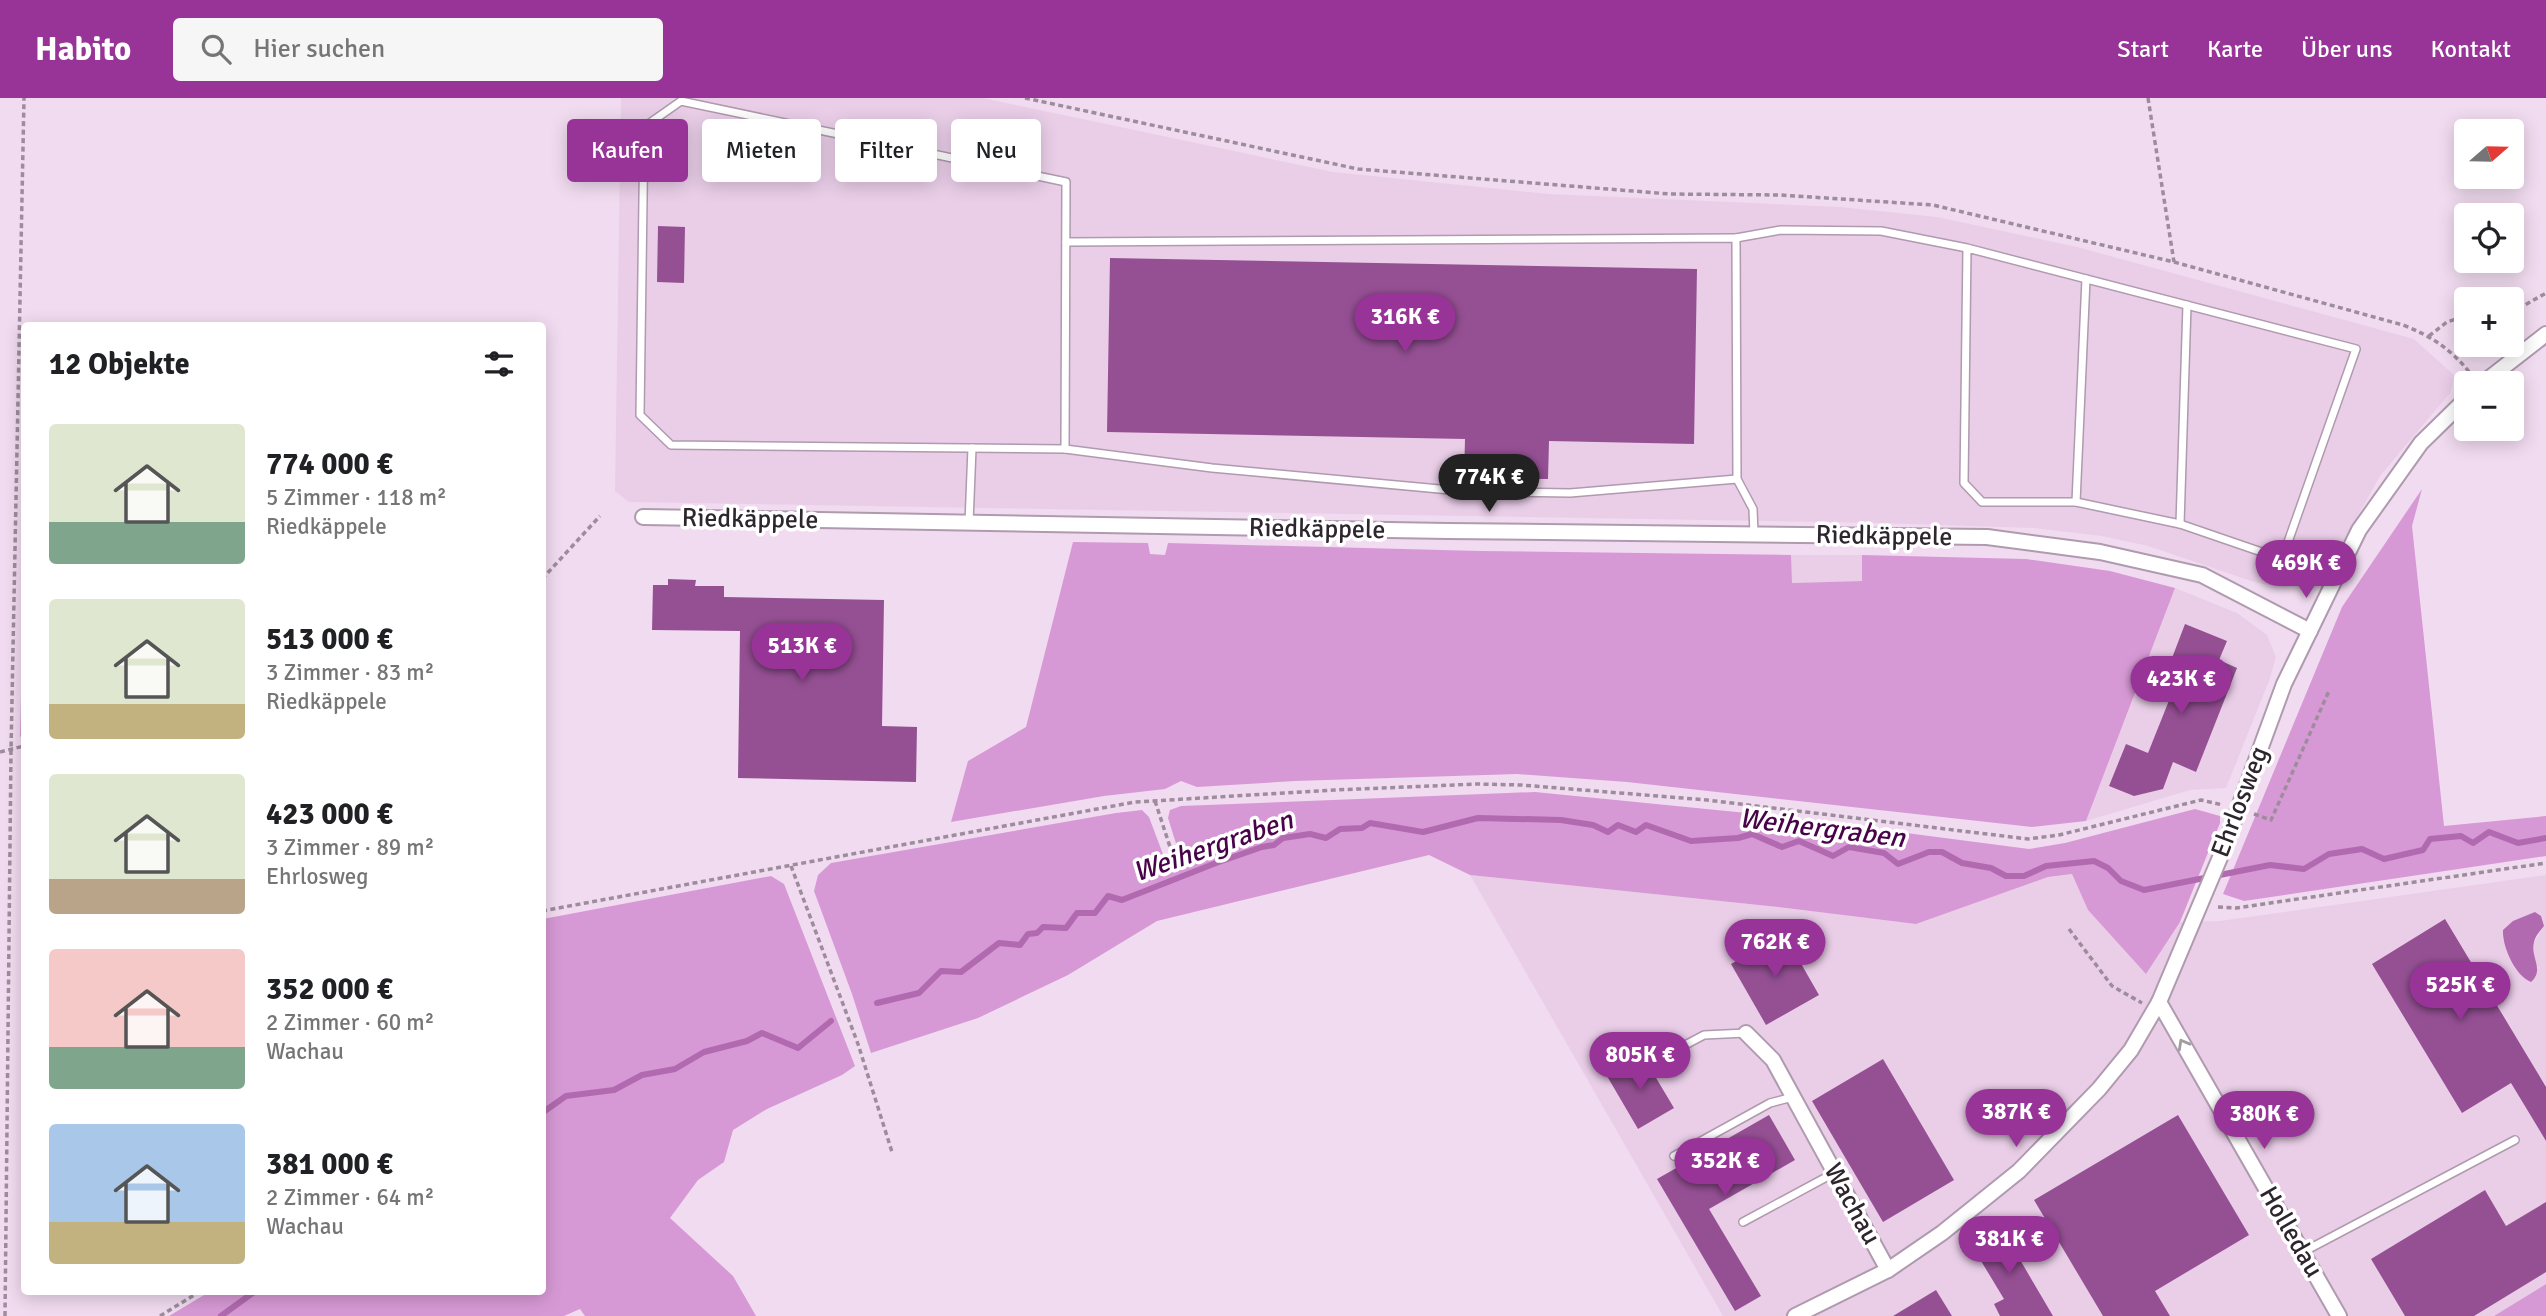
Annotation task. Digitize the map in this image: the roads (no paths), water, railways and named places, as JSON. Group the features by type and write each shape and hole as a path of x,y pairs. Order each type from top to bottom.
{"street":[{"path":"2496,371 2546,334"},
{"name":"Ehrlosweg","path":"2157,1006 2224,848 2284,684 2359,530 2421,443 2454,411"},
{"name":"Riedkäppele","path":"643,517 1987,537 2099,552 2202,575 2310,631"},
{"name":"Holledau","path":"2157,1006 2339,1316"},
{"name":"Wachau","path":"1795,1316 1888,1270 1942,1233 2019,1171 2099,1089 2131,1050 2157,1006"},
{"name":"Wachau","path":"1746,1033 1773,1060 1888,1270"}],"lane":[{"path":"1065,449 1066,182 681,101 644,127 640,415 671,445 1065,449 1212,468 1461,491 1570,493 1737,479"},
{"path":"1066,242 1736,238 1781,230 1881,231 1967,248 2187,304 2356,349 2282,559 2180,524 2077,502 1982,502 1964,483 1967,248"},
{"path":"1736,238 1737,479 1753,509 1754,534"},
{"path":"2077,502 2086,279"},
{"path":"2180,524 2187,304"},
{"path":"969,523 972,448"},
{"path":"1672,1052 1704,1035 1746,1033"},
{"path":"1674,1156 1770,1103 1793,1097"},
{"path":"2302,1253 2515,1140"},
{"path":"1743,1222 1835,1172"}],"waterway":[{"name":"Weihergraben","path":"877,1003 919,993 941,971 961,972 999,943 1020,945 1028,934 1037,933 1043,927 1066,928 1077,913 1095,913 1108,896 1122,900 1216,863 1274,845 1283,838 1310,834 1326,838 1340,829 1362,828 1370,823 1423,832 1478,818 1561,820 1593,825 1608,832 1618,825 1636,832 1646,825 1691,841 1738,838 1752,834 1782,847 1799,841 1833,856 1849,847 1884,853 1898,864 1929,852 1942,852 1962,863 1991,868 2006,876 2024,876 2046,866 2094,861 2108,868 2121,881 2144,890 2270,865 2304,869 2329,854 2362,849 2384,859 2423,850 2430,839 2461,836 2473,843 2489,832 2518,843 2546,838"},
{"name":"Weihergraben","path":"546,1110 566,1096 614,1090 642,1075 675,1069 704,1052 747,1041 762,1033 798,1048 831,1021"},
{"name":"Weihergraben","path":"221,1316 250,1295"}]}
